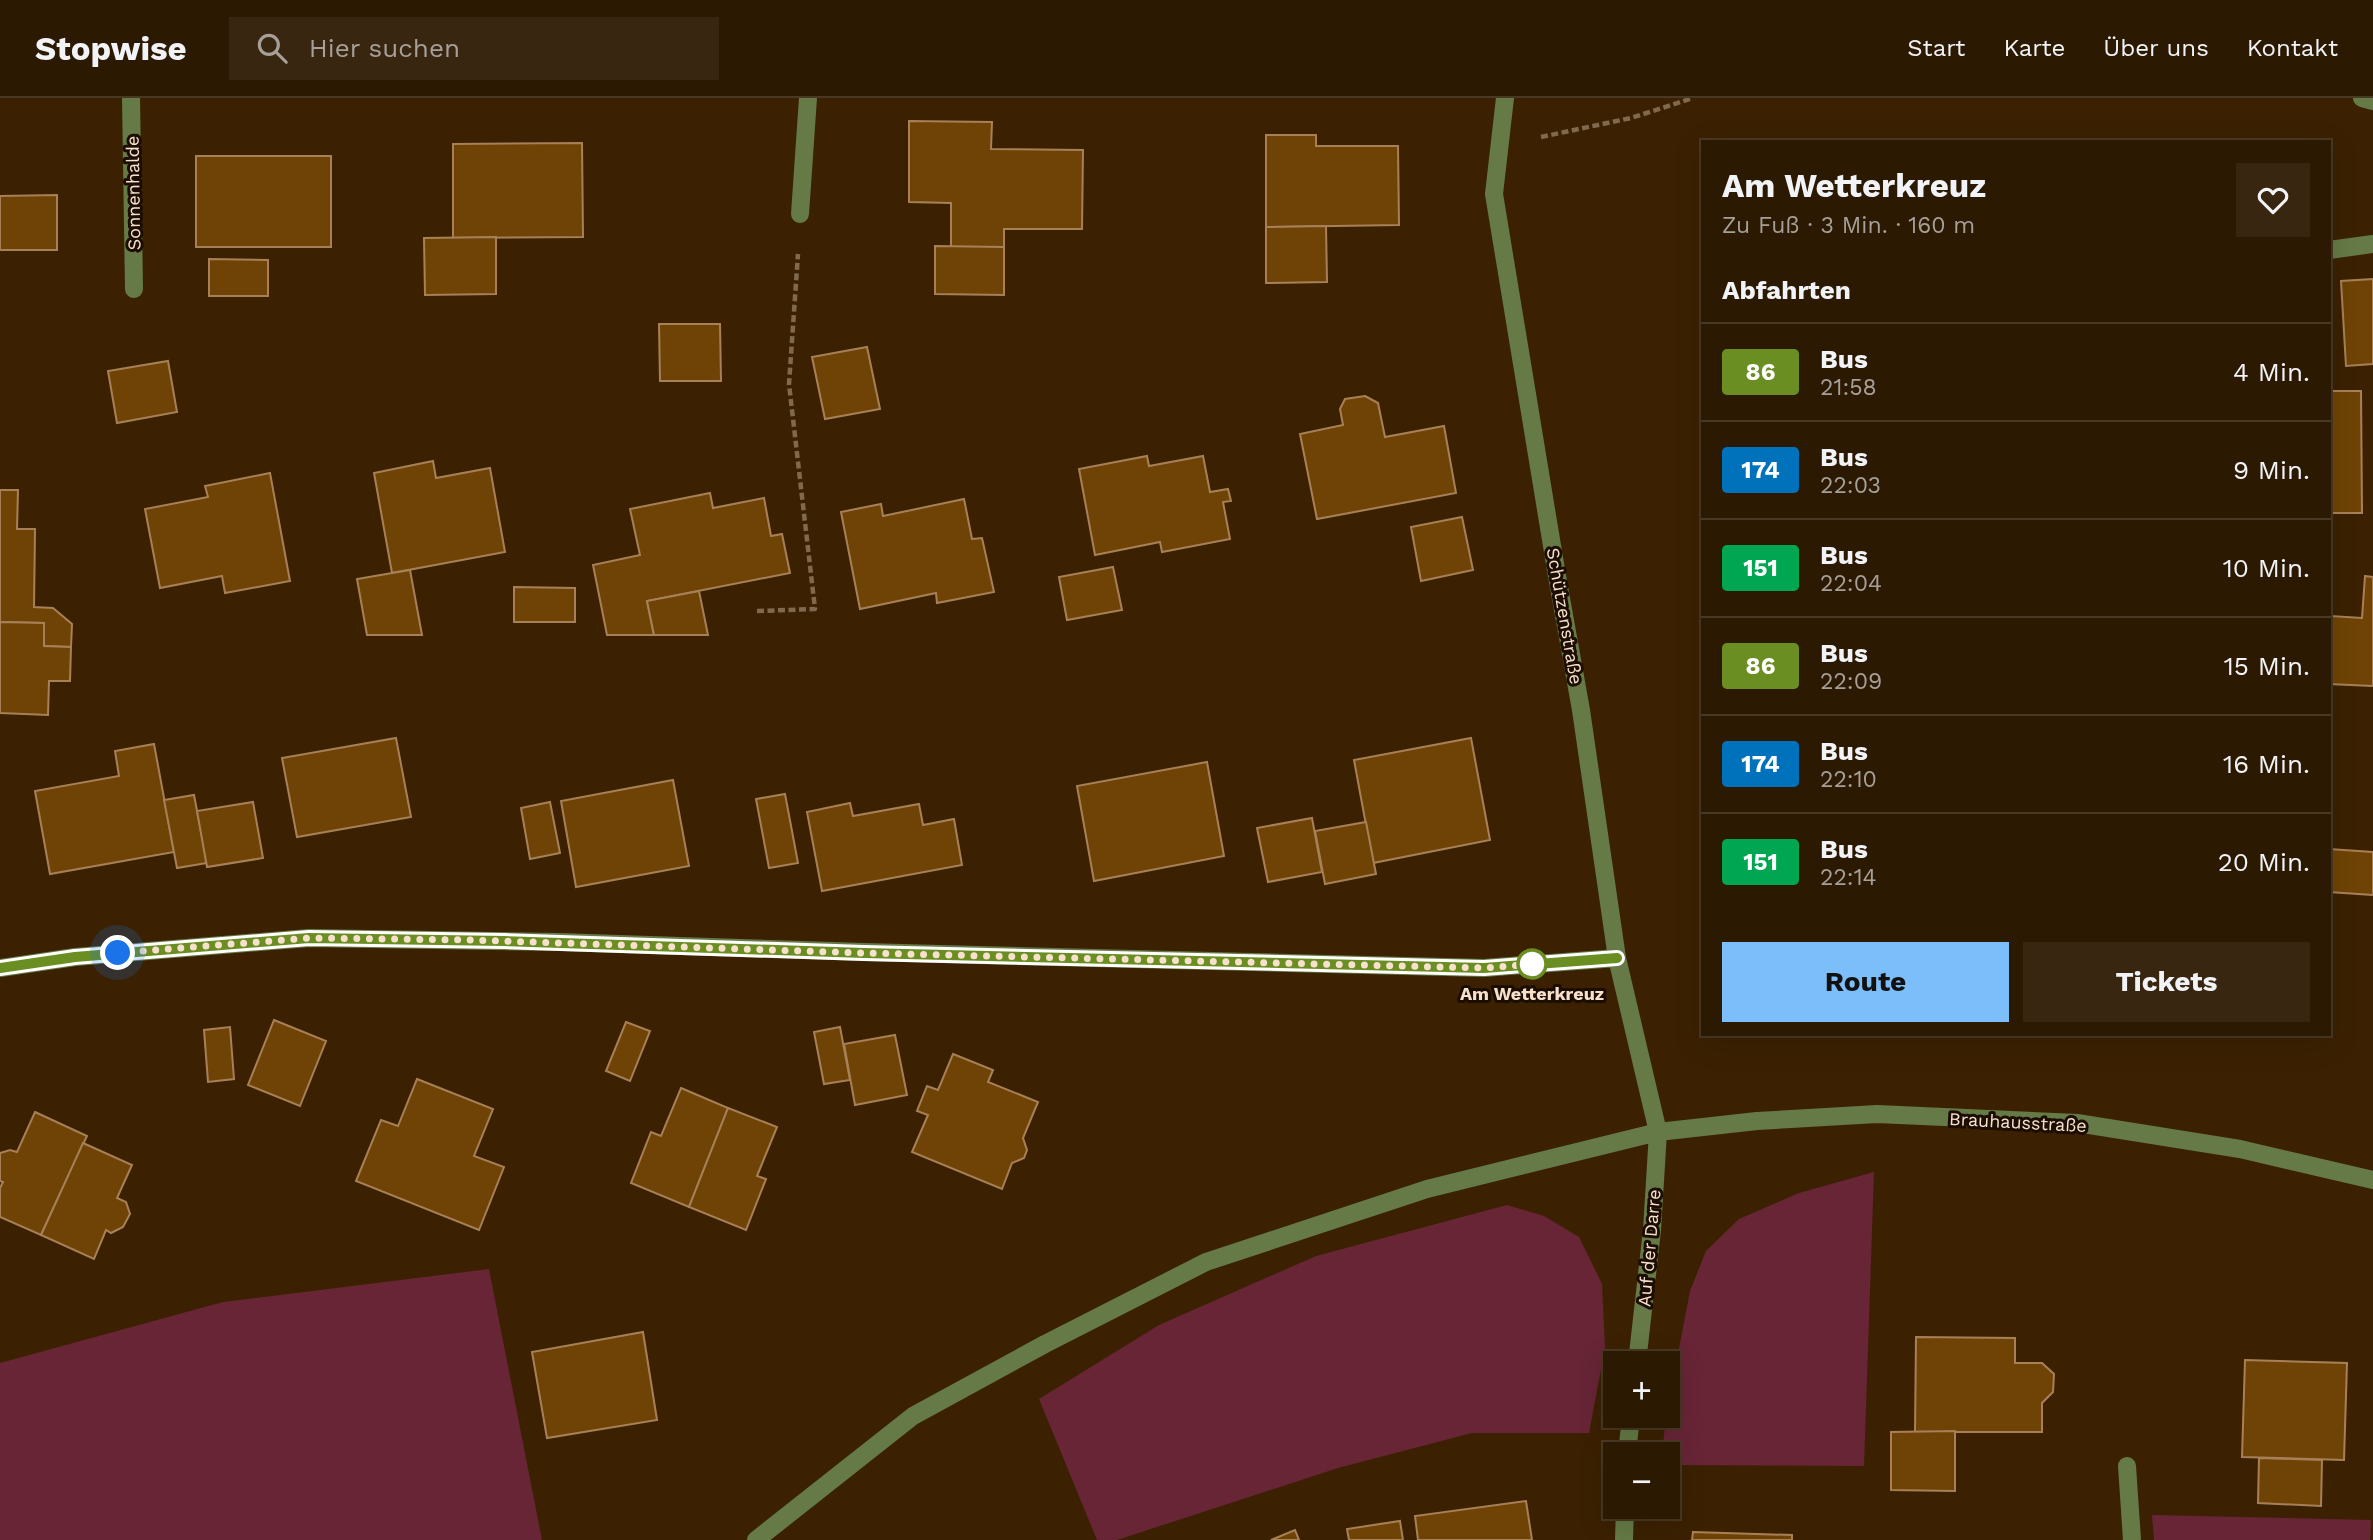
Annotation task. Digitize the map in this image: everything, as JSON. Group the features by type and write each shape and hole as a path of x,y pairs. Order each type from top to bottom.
{"street":[{"name":"Sonnenhalde","path":"131,98 134,289"},
{"path":"800,214 808,98"},
{"name":"Schützenstraße","path":"1505,98 1494,194 1581,710 1617,958 1658,1132"},
{"path":"2362,98 2373,102"},
{"path":"2331,250 2373,244"},
{"path":"0,968 75,957 309,938 1484,968 1617,958"},
{"name":"Brauhausstraße","path":"756,1540 914,1416 1045,1344 1206,1262 1427,1189 1658,1132 1757,1121 1877,1114 2077,1123 2240,1149 2373,1180"},
{"name":"Auf der Darre","path":"1638,1351 1652,1230 1658,1132"},
{"path":"2127,1466 2132,1540"},
{"path":"1624,1540 1625,1519"}],"path":[{"path":"1498,146 1631,118 1693,98"},
{"path":"757,611 815,608 789,384 800,214"}],"shaded area":[{"path":"1874,1172 1864,1466 1680,1465 1680,1442 1663,1442 1665,1428 1680,1428 1679,1351 1690,1291 1706,1251 1739,1219 1799,1193"},
{"path":"1507,1205 1544,1216 1579,1237 1602,1284 1605,1348 1589,1433 1472,1433 1338,1468 1117,1540 1097,1540 1039,1399 1159,1325 1316,1256"},
{"path":"489,1269 542,1540 0,1540 0,1363 223,1302"},
{"path":"2152,1515 2371,1520 2370,1540 2154,1540"}],"building":[{"path":"909,121 992,122 991,149 1083,150 1082,229 1004,229 1004,247 951,247 951,203 909,202"},
{"path":"1266,135 1316,135 1316,146 1398,146 1399,225 1266,227"},
{"path":"582,143 583,237 453,238 453,144"},
{"path":"196,156 331,156 331,247 196,247"},
{"path":"57,195 57,250 0,250 0,196"},
{"path":"1326,226 1327,282 1266,283 1266,227"},
{"path":"496,237 496,294 425,295 424,238"},
{"path":"935,246 1004,247 1004,295 935,294"},
{"path":"209,259 268,260 268,296 209,296"},
{"path":"2373,279 2373,364 2346,366 2341,281"},
{"path":"659,324 720,324 721,381 660,381"},
{"path":"867,347 880,409 825,419 812,357"},
{"path":"168,361 177,412 117,423 108,371"},
{"path":"2331,391 2361,391 2362,513 2331,513"},
{"path":"1365,396 1378,403 1385,437 1444,426 1456,493 1317,519 1300,434 1343,425 1340,409 1345,399"},
{"path":"1147,456 1149,466 1203,456 1210,492 1228,489 1231,501 1223,502 1230,539 1162,552 1160,542 1095,555 1079,469"},
{"path":"433,461 436,478 490,468 505,552 392,573 374,473"},
{"path":"270,473 290,581 225,593 222,576 160,588 145,509 208,497 205,486"},
{"path":"0,490 18,490 17,529 35,529 34,607 53,608 72,624 71,647 44,646 44,623 0,622"},
{"path":"710,493 713,508 764,498 771,536 782,534 790,573 647,601 654,635 607,635 593,565 640,555 630,509"},
{"path":"964,499 972,539 982,538 994,592 937,603 936,593 860,609 841,512 881,504 883,516"},
{"path":"1462,517 1473,570 1421,581 1411,527"},
{"path":"1113,567 1122,610 1067,620 1059,577"},
{"path":"410,570 422,635 367,635 357,579"},
{"path":"2365,576 2373,577 2373,686 2331,684 2331,616 2362,618"},
{"path":"514,587 575,588 575,622 514,622"},
{"path":"699,591 708,635 654,635 647,601"},
{"path":"0,622 44,623 44,646 71,647 70,681 49,681 48,715 0,713"},
{"path":"396,738 411,817 297,837 282,758"},
{"path":"1471,738 1490,840 1373,863 1354,760"},
{"path":"154,744 174,852 50,874 35,791 119,776 115,751"},
{"path":"1207,762 1224,856 1094,881 1077,786"},
{"path":"673,780 689,866 576,887 561,801"},
{"path":"785,794 798,863 769,868 756,799"},
{"path":"194,795 207,863 177,868 164,800"},
{"path":"253,802 263,858 207,867 197,811"},
{"path":"550,802 560,853 530,859 521,808"},
{"path":"850,803 853,816 919,804 923,825 954,819 962,865 822,891 807,812"},
{"path":"1312,818 1322,872 1268,882 1257,828"},
{"path":"1366,822 1376,874 1325,884 1315,831"},
{"path":"2331,849 2373,852 2373,895 2331,892"},
{"path":"274,1020 326,1041 300,1106 248,1085"},
{"path":"626,1022 650,1031 630,1081 606,1071"},
{"path":"230,1027 234,1079 208,1082 204,1030"},
{"path":"840,1027 850,1080 824,1084 814,1032"},
{"path":"895,1035 907,1095 855,1105 844,1044"},
{"path":"953,1054 993,1070 988,1082 1038,1102 1023,1138 1027,1150 1024,1158 1012,1163 1002,1189 912,1152 928,1115 917,1111 927,1086 938,1090"},
{"path":"417,1079 493,1109 474,1156 504,1167 479,1230 356,1181 381,1120 398,1126"},
{"path":"681,1088 728,1108 689,1207 631,1183 651,1132 661,1136"},
{"path":"728,1108 777,1127 757,1176 766,1179 746,1230 689,1207"},
{"path":"35,1112 87,1136 41,1235 0,1217 0,1188 3,1182 0,1181 0,1153 10,1150 17,1152"},
{"path":"83,1143 132,1165 117,1198 126,1202 130,1214 123,1227 111,1233 106,1230 94,1259 41,1235"},
{"path":"643,1332 657,1420 547,1438 532,1352"},
{"path":"1916,1337 2015,1338 2015,1363 2042,1363 2054,1374 2053,1392 2042,1403 2042,1432 1915,1432"},
{"path":"2245,1360 2347,1363 2344,1460 2242,1457"},
{"path":"1955,1431 1955,1491 1891,1490 1891,1432"},
{"path":"2259,1458 2322,1460 2321,1506 2258,1503"},
{"path":"1526,1501 1532,1540 1418,1540 1415,1516"},
{"path":"1400,1521 1403,1540 1349,1540 1347,1529"},
{"path":"1295,1530 1299,1540 1271,1540"},
{"path":"1693,1532 1792,1535 1792,1540 1692,1540"}],"bus line":[{"name":"86","path":"0,968 75,957 309,938 1484,968 1617,958"}],"place":[{"name":"Am Wetterkreuz","path":"1532,964"}],"route":[{"path":"118,953 309,938 1484,968 1532,964"}]}
